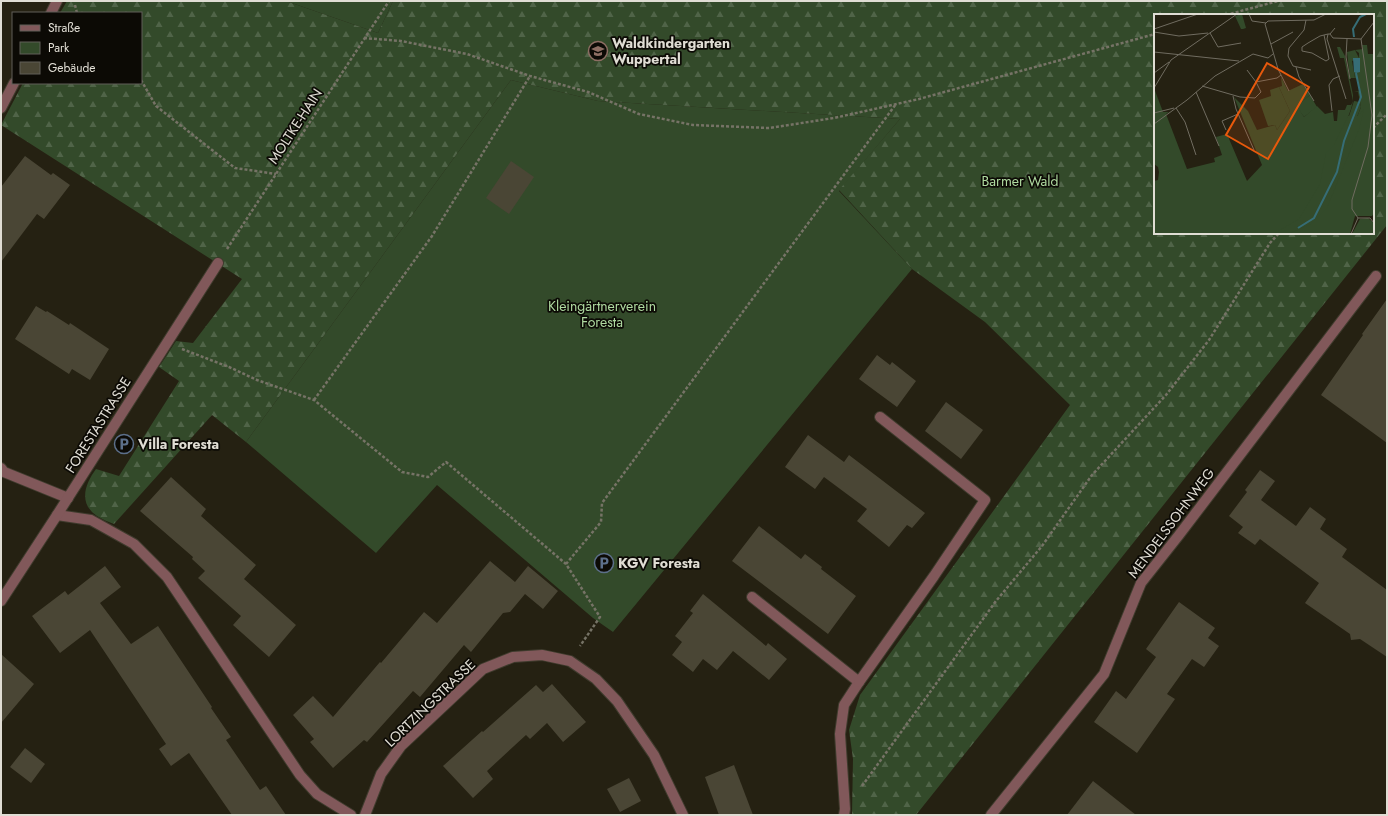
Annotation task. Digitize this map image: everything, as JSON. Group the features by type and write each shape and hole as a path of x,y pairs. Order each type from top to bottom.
{"street":[{"path":"52,12 57,1"},
{"path":"1,108 13,84"},
{"name":"FORESTASTRASSE","path":"1,601 218,263"},
{"name":"MENDELSSOHNWEG","path":"991,815 1104,674 1140,583 1179,535 1376,276"},
{"path":"845,812 840,734 844,705 985,500 880,417"},
{"path":"1,468 4,472 68,498"},
{"path":"57,515 91,520 134,544 167,577 300,775 317,794 351,815"},
{"path":"752,597 859,682"},
{"name":"LORTZINGSTRASSE","path":"365,815 382,774 401,746 483,669 513,656 542,655 570,661 596,679 617,701 654,755 683,815"}],"path":[{"name":"MOLTKE-HAIN","path":"218,263 389,1"},
{"path":"1230,14 1278,1"},
{"path":"364,38 401,41 467,54 530,76 588,92 639,114 693,125 768,128 834,118 927,97 1154,34"},
{"path":"314,400 432,236 530,76"},
{"path":"142,82 156,106 235,168 276,174"},
{"path":"566,564 601,522 602,503 896,103"},
{"path":"1374,127 1387,114"},
{"path":"845,812 996,601 1042,546 1092,475 1166,395 1209,340 1270,243 1278,234"},
{"path":"187,350 257,380 314,400 402,472 428,477 446,462 566,564 600,617 587,636"}],"green space":[{"name":"Barmer Wald","path":"67,1 286,1 378,33 393,1 1387,1 1387,225 916,815 852,815 853,759 849,730 860,695 1070,405 985,322 912,269 839,190 900,119 598,101 511,80 246,442 212,415 114,524 97,516 87,505 85,499 86,487 92,475 96,469 119,476 179,381 159,367 176,341 193,343 242,279 1,125 22,84 142,84 142,12 61,12"},
{"path":"286,1 393,1 378,33"},
{"name":"Kleingärtnerverein Foresta","path":"511,80 598,101 900,119 839,191 912,269 613,632 593,618 437,485 376,553 246,442"}],"building":[{"path":"25,156 51,175 53,173 70,185 44,219 37,214 1,262 1,187"},
{"path":"511,161 534,177 509,214 486,198"},
{"path":"1387,299 1387,443 1321,395"},
{"path":"36,306 69,325 70,323 109,349 90,380 72,369 69,374 15,339"},
{"path":"877,355 890,365 892,362 916,381 897,407 859,379"},
{"path":"946,402 983,430 961,459 925,431"},
{"path":"808,435 844,462 849,455 925,513 912,528 907,525 889,547 857,521 867,509 824,477 815,489 785,467"},
{"path":"1260,470 1275,481 1261,500 1296,526 1310,507 1326,519 1320,529 1347,549 1342,557 1387,590 1387,657 1360,639 1351,640 1350,634 1305,603 1319,583 1260,539 1255,545 1238,533 1243,527 1229,516 1247,492 1245,490"},
{"path":"171,477 206,509 201,516 256,565 244,579 296,625 269,657 233,625 241,616 198,578 205,571 192,559 193,557 140,511"},
{"path":"759,526 801,559 805,554 822,567 821,569 856,596 828,634 732,561"},
{"path":"490,561 515,582 528,566 558,591 543,609 525,594 510,612 503,613 471,652 464,645 420,697 413,691 367,742 364,740 333,768 310,742 314,739 293,715 313,696 333,717 424,612 437,623"},
{"path":"105,566 121,587 100,603 131,644 158,626 231,737 226,740 260,790 266,786 286,815 232,815 189,753 171,766 159,749 166,744 90,630 60,653 32,616 65,591 68,595"},
{"path":"703,594 766,646 768,643 787,659 769,680 733,651 717,670 703,659 693,672 672,655 682,642 675,636 693,613 690,611"},
{"path":"1179,602 1215,628 1208,638 1219,646 1204,667 1192,659 1167,694 1175,699 1137,753 1094,722 1116,691 1126,699 1156,657 1146,649"},
{"path":"1,654 34,684 1,723"},
{"path":"552,684 586,722 563,742 547,723 530,739 526,735 487,771 493,779 473,798 443,766 536,685 543,692"},
{"path":"25,748 45,764 31,783 10,767"},
{"path":"734,765 753,815 719,815 705,777"},
{"path":"629,778 641,801 620,812 607,789"},
{"path":"1093,781 1136,815 1067,815"}],"place":[{"name":"Waldkindergarten Wuppertal","path":"598,51"},
{"name":"Villa Foresta","path":"124,444"},
{"name":"KGV Foresta","path":"604,563"}]}
